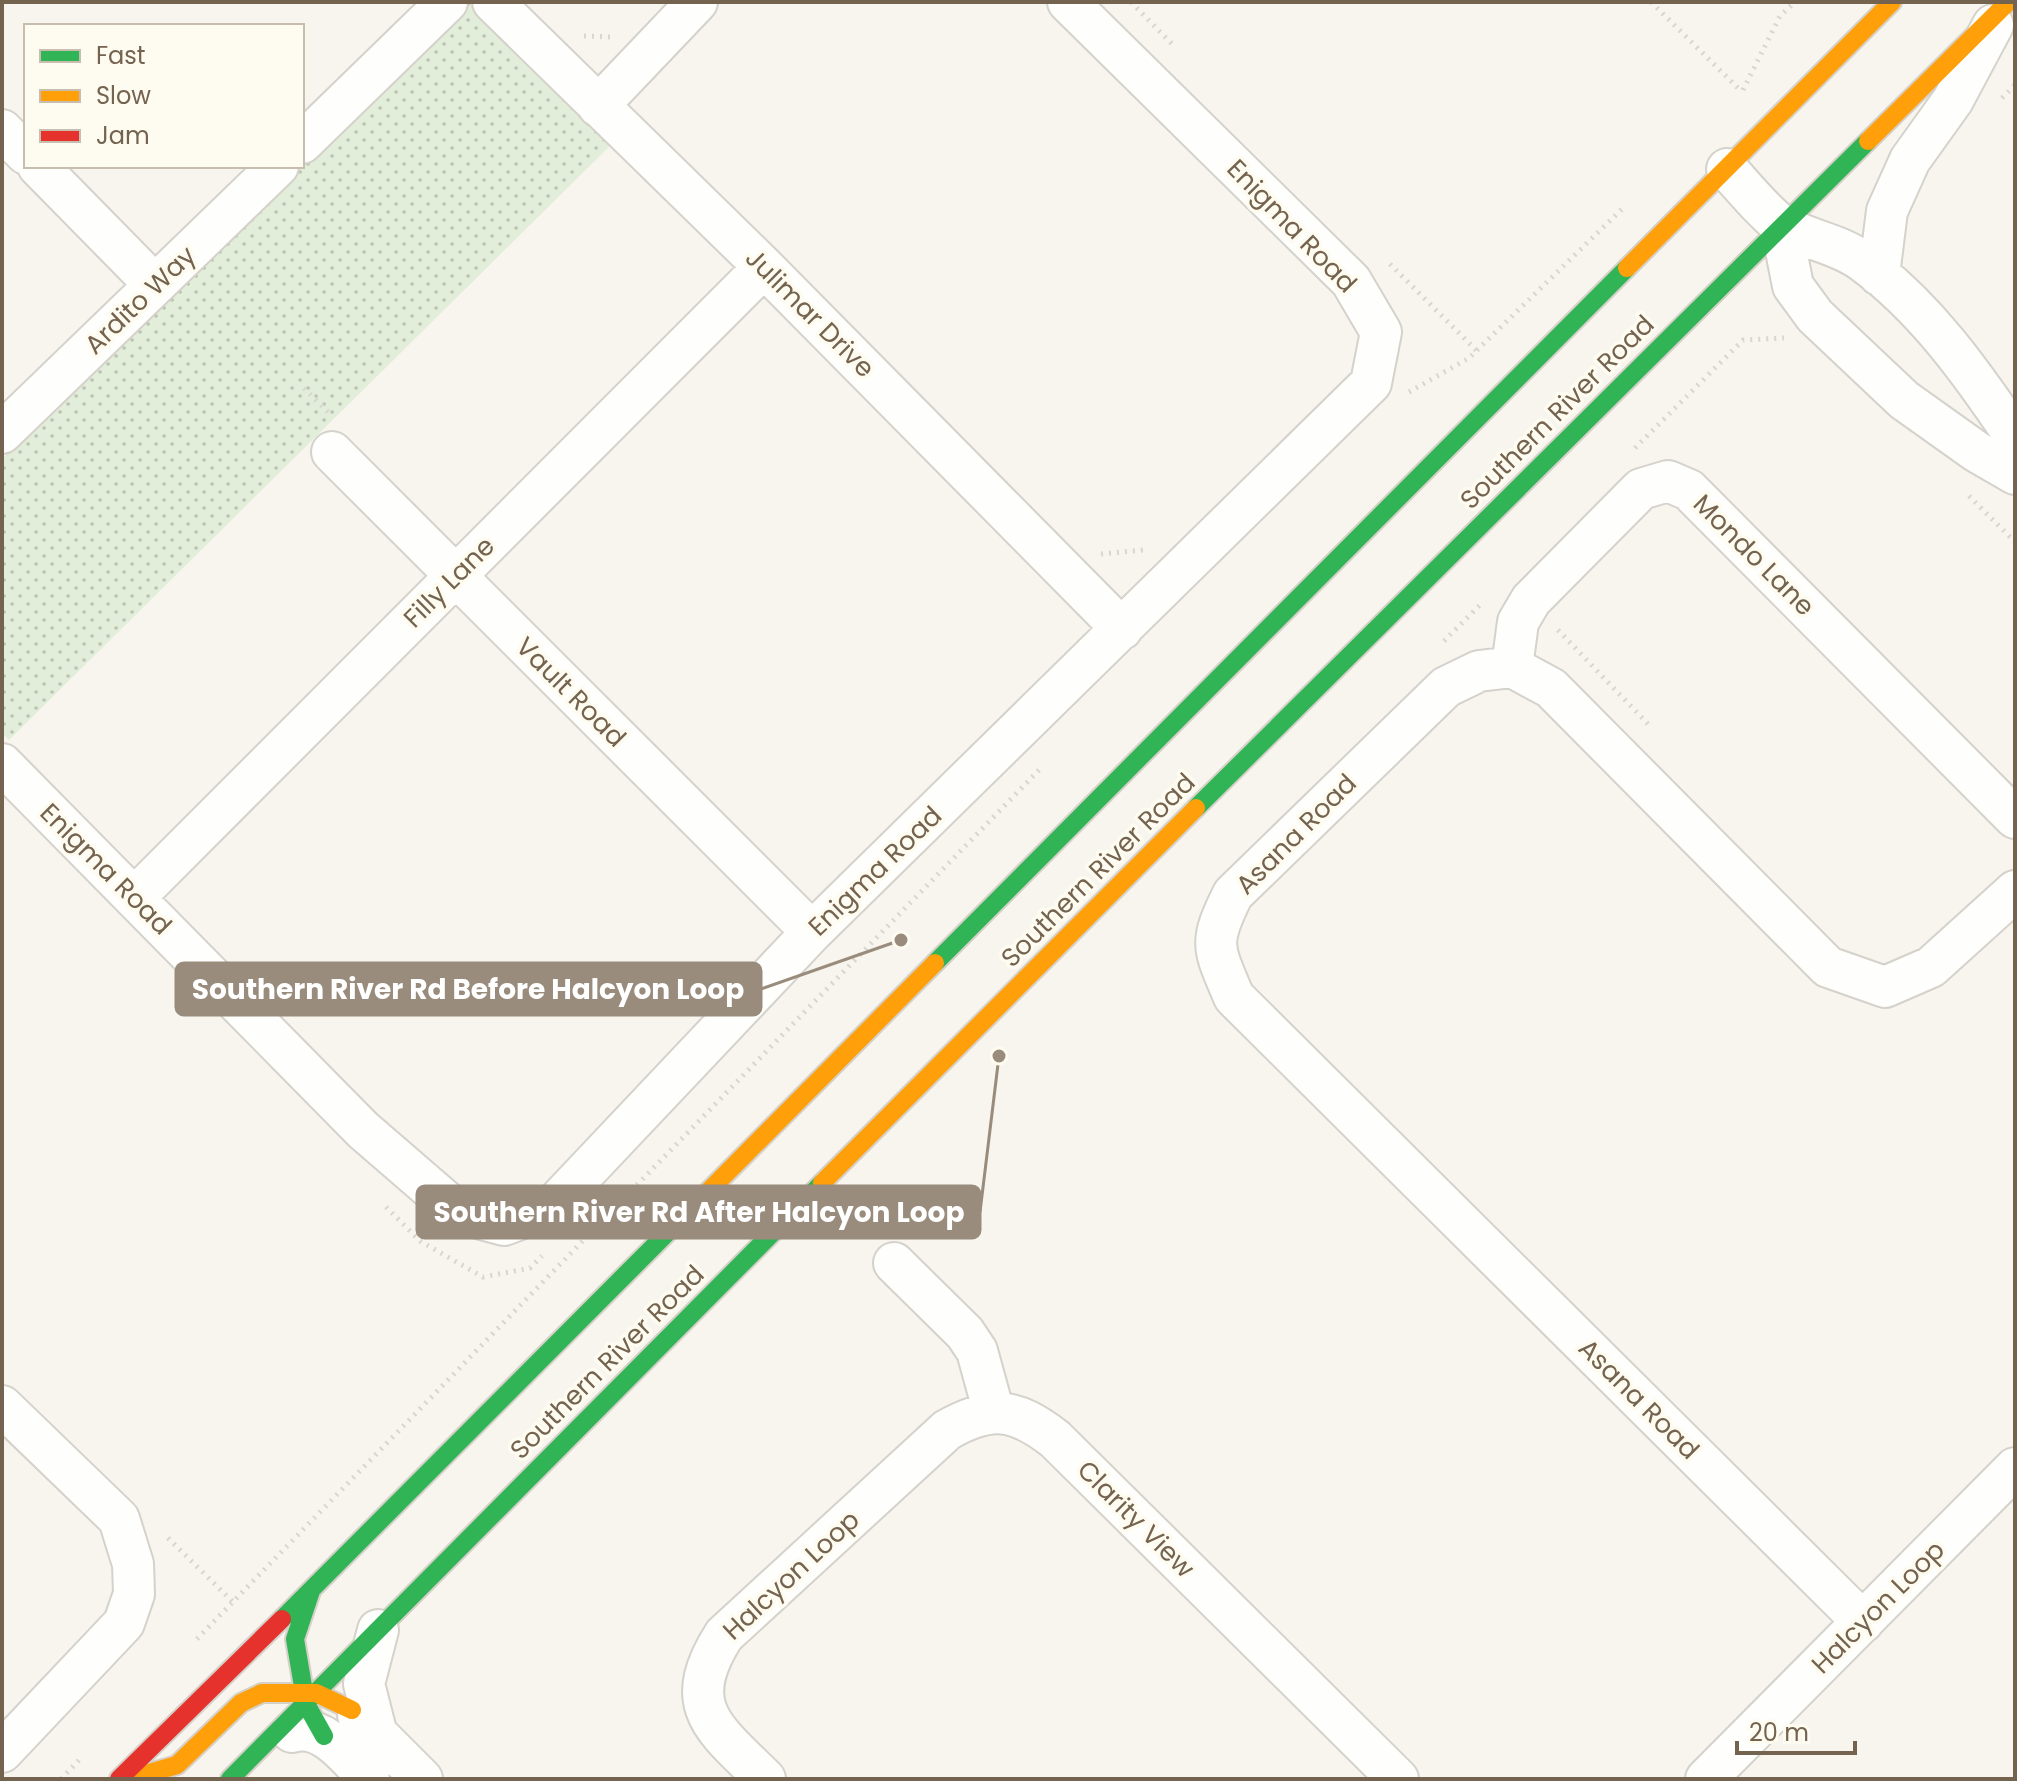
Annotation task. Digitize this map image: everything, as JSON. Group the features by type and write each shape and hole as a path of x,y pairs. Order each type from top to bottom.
{"main road":[{"name":"Southern River Road","path":"119,1779 312,1590 1892,2"},
{"name":"Southern River Road","path":"330,1712 378,1630 1223,781 2005,5"},
{"path":"312,1590 295,1639 330,1712"},
{"path":"129,1779 177,1765 241,1703 262,1693 330,1712"},
{"path":"230,1779 269,1740"}],"street":[{"path":"304,141 447,2"},
{"name":"Julimar Drive","path":"493,2 764,267 1122,629"},
{"path":"598,106 697,2"},
{"name":"Enigma Road","path":"2,764 363,1130 459,1213 504,1225 552,1207 812,932 1371,383 1381,332 1351,281 1068,2"},
{"path":"1879,275 1887,211 1910,160 1953,100 2005,5"},
{"path":"2,130 24,152"},
{"path":"40,168 155,285"},
{"name":"Ardito Way","path":"2,433 276,168"},
{"path":"1727,169 1781,225 1860,259 1879,275 1940,336 1969,371 2015,437"},
{"path":"1781,225 1793,286 1815,316 1904,400 1977,452 2015,474"},
{"name":"Filly Lane","path":"134,898 764,267"},
{"name":"Vault Road","path":"332,452 812,932"},
{"name":"Mondo Lane","path":"1512,667 1518,622 1531,600 1641,489 1668,481 1689,490 2015,818"},
{"path":"1512,667 1551,688 1828,967 1885,987 1931,967 2015,891"},
{"name":"Asana Road","path":"1512,667 1479,671 1446,687 1378,752 1233,894 1216,928 1216,955 1234,997 1863,1622"},
{"path":"894,1263 965,1333 977,1351 994,1413"},
{"path":"2,1406 119,1519 133,1564 134,1594 124,1623 2,1752"},
{"name":"Halcyon Loop","path":"765,1779 715,1729 703,1704 703,1680 711,1655 724,1635 947,1430 970,1417 994,1413"},
{"name":"Clarity View","path":"994,1413 1018,1415 1055,1439 1398,1779"},
{"name":"Halcyon Loop","path":"1706,1779 2015,1468"},
{"path":"269,1740 299,1730 330,1712 364,1684 378,1630"},
{"path":"330,1712 369,1779"},
{"path":"330,1712 422,1779"}],"path":[{"path":"1651,2 1742,92"},
{"path":"1730,103 1742,92 1780,16 1795,2"},
{"path":"584,36 618,38 636,66"},
{"path":"1993,107 2015,85"},
{"path":"1399,398 1469,358 1631,200"},
{"path":"1634,450 1743,340 1790,338"},
{"path":"1960,488 2015,542"},
{"path":"1098,554 1145,550"},
{"path":"1492,593 1470,615 1557,629 1654,730"},
{"path":"190,1646 1049,759"},
{"path":"61,1779 83,1757"}],"green space":[{"path":"464,2 478,2 616,140 9,740 2,733 2,459 296,168 304,168 304,160"}],"traffic: fast":[{"path":"1196,808 1868,141"},
{"path":"935,963 1627,268"},
{"path":"230,1779 822,1183"},
{"path":"282,1619 680,1220"},
{"path":"311,1591 295,1639 306,1704 324,1736"}],"traffic: slow":[{"path":"1627,268 1892,2"},
{"path":"1868,141 2008,2"},
{"path":"822,1183 1196,808"},
{"path":"680,1220 935,963"},
{"path":"129,1779 177,1765 241,1703 262,1693 316,1693 352,1710"}],"traffic: jam":[{"path":"119,1779 282,1619"}],"place":[{"name":"Southern River Rd Before Halcyon Loop","path":"901,940"},
{"name":"Southern River Rd After Halcyon Loop","path":"999,1056"}]}
